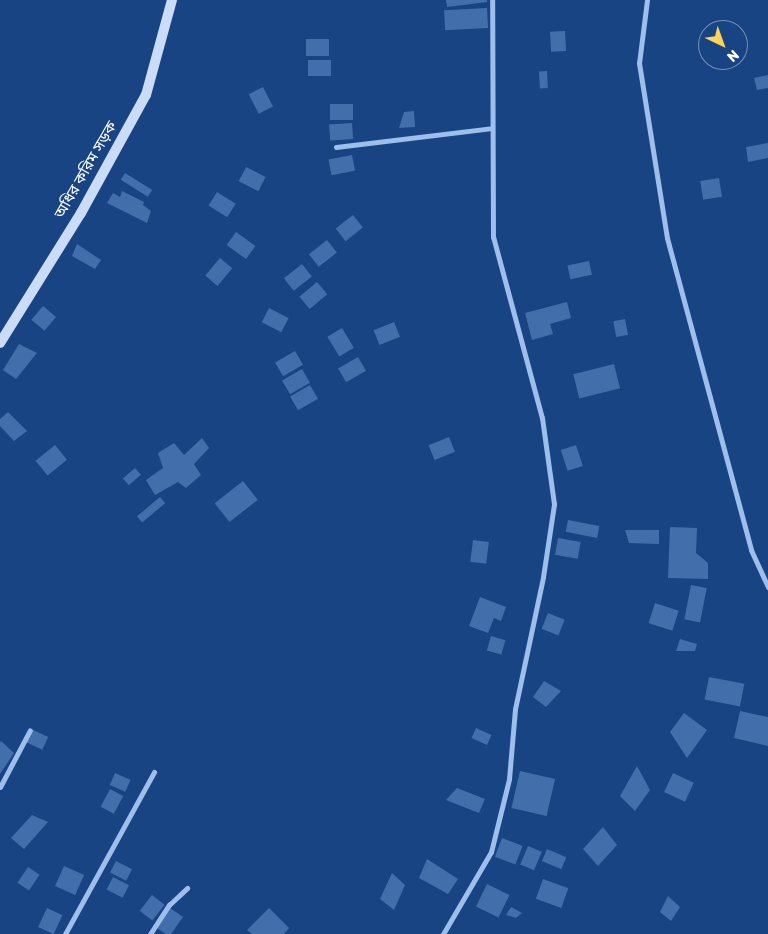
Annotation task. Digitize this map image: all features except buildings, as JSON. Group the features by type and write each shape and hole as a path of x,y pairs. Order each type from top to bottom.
{"main road":[{"name":"অধির করিম সড়ক","path":"0,343 81,212 146,95 172,0"}],"street":[{"path":"442,934 491,852 509,779 515,709 543,577 554,504 542,418 493,237 492,0"},
{"path":"647,0 638,63 667,238 751,550 768,587"},
{"path":"336,147 492,128"},
{"path":"0,786 30,730"},
{"path":"65,934 154,772"},
{"path":"150,934 169,905 187,888"}]}
